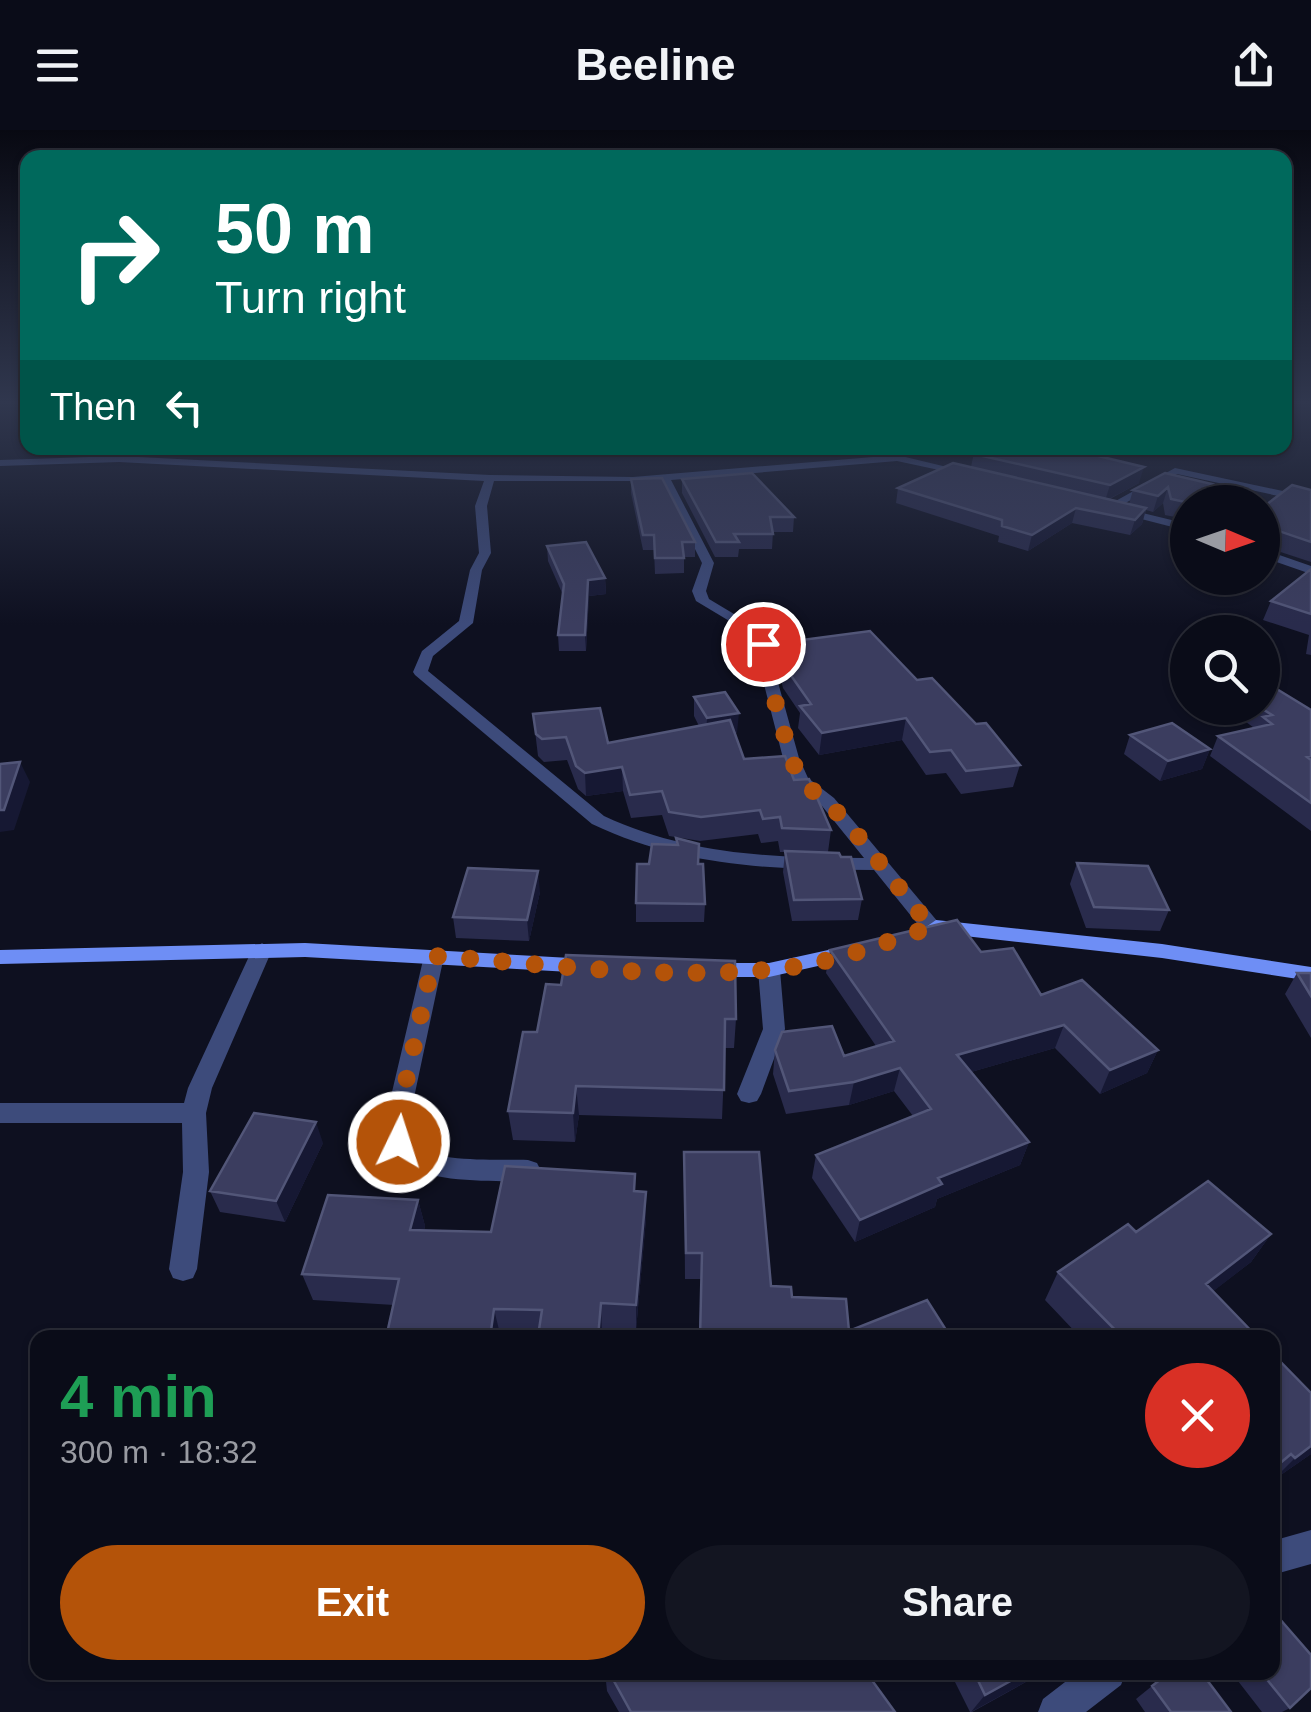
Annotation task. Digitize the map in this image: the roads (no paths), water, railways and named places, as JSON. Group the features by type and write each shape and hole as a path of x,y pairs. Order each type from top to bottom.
{"street":[{"path":"486,478 665,478 708,563 699,591 702,601 757,632 763,644 762,656 801,781 828,802 880,864 923,930 1162,950 1311,974"},
{"path":"490,478 481,506 485,553 476,570 466,623 427,654 420,672 598,820 631,838 697,854 766,863 880,864"},
{"path":"1109,508 1163,478"},
{"path":"1207,478 1311,500"},
{"path":"1090,503 1170,523"},
{"path":"1280,559 1311,570"},
{"path":"691,970 770,970 805,965 873,946"},
{"path":"183,1269 196,1172 194,1113 200,1088 262,950"},
{"path":"0,957 262,950 602,967"},
{"path":"434,956 396,1126 399,1142 409,1156 428,1162 550,1172"},
{"path":"749,1094 774,1029 770,970"},
{"path":"0,1112 194,1113"},
{"path":"1280,1556 1311,1547"},
{"path":"1056,1712 1098,1680"}]}
